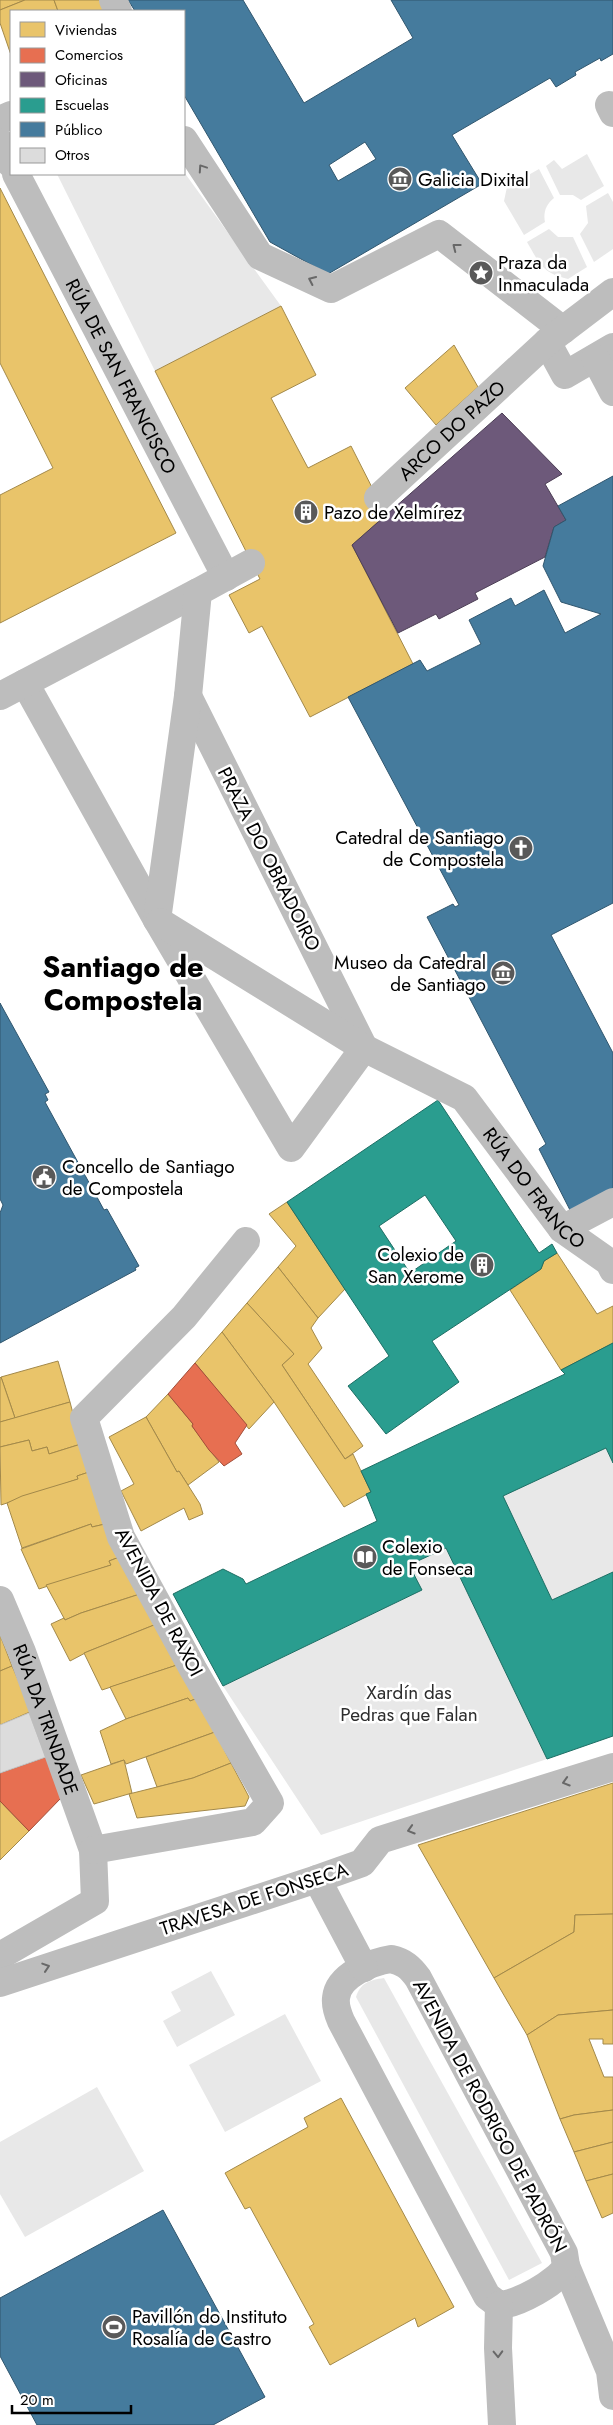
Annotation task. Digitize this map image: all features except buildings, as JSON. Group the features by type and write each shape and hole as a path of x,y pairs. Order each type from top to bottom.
{"street":[{"path":"0,142 10,162"},
{"path":"185,142 260,256 331,289 439,234 589,328 613,392"},
{"name":"RÚA DE SAN FRANCISCO","path":"17,175 226,577"},
{"name":"ARCO DO PAZO","path":"378,498 526,362 589,328"},
{"path":"0,696 251,563"},
{"path":"157,920 188,696 198,592"},
{"path":"25,683 157,920 291,1148 364,1048 157,920"},
{"name":"PRAZA DO OBRADOIRO","path":"188,696 364,1048"},
{"name":"RÚA DO FRANCO","path":"364,1048 464,1098 562,1229 609,1262 613,1270"},
{"path":"562,1229 613,1202"},
{"name":"AVENIDA DE RAXOI","path":"93,1850 253,1822 270,1803 193,1669 121,1537 84,1418 184,1316 246,1241"},
{"name":"RÚA DA TRINDADE","path":"0,1600 22,1652 93,1850 94,1901 0,1956"},
{"name":"TRAVESA DE FONSECA","path":"0,1983 362,1864 380,1840 613,1767"},
{"path":"317,1879 364,1968"},
{"name":"AVENIDA DE RODRIGO DE PADRÓN","path":"392,1959 402,1962 418,1978 564,2253 566,2266 559,2277 514,2303 499,2305 487,2296 341,2021 336,1998 339,1988 346,1979 364,1968 392,1959"},
{"path":"566,2266 610,2371 613,2396"},
{"path":"499,2305 498,2348 502,2425"}],"green space":[{"path":"587,154 604,186 581,200 573,195 560,195 546,166 554,160 562,169"},
{"path":"539,169 554,198 546,209 544,215 545,222 524,235 504,201 507,187"},
{"path":"185,173 281,306 155,371 57,175 185,175"},
{"path":"608,193 613,202 613,249 594,262 580,234 588,223 586,206"},
{"path":"549,229 558,237 573,237 587,267 568,279 552,274 543,266 527,242"},
{"path":"606,1448 613,1463 613,1572 552,1600 503,1496"},
{"name":"Xardín das Pedras que Falan","path":"446,1548 547,1759 321,1835 223,1686 422,1590 409,1565"},
{"path":"211,1971 235,2015 177,2047 163,2021 181,2011 171,1992"},
{"path":"384,1978 542,2263 509,2280 356,1997 363,1985"},
{"path":"285,2014 321,2081 225,2132 189,2065"},
{"path":"97,2087 144,2171 25,2237 0,2194 0,2142"}],"place":[{"name":"Galicia Dixital","path":"400,179"},
{"name":"Praza da Inmaculada","path":"481,273"},
{"name":"Pazo de Xelmírez","path":"306,512"},
{"name":"Catedral de Santiago de Compostela","path":"521,848"},
{"name":"Museo da Catedral de Santiago","path":"503,973"},
{"name":"Concello de Santiago de Compostela","path":"44,1177"},
{"name":"Colexio de San Xerome","path":"482,1265"},
{"name":"Colexio de Fonseca","path":"365,1557"},
{"name":"Pavillón do Instituto Rosalía de Castro","path":"114,2327"}],"district":[{"name":"Santiago de Compostela","path":"123,984"}]}
